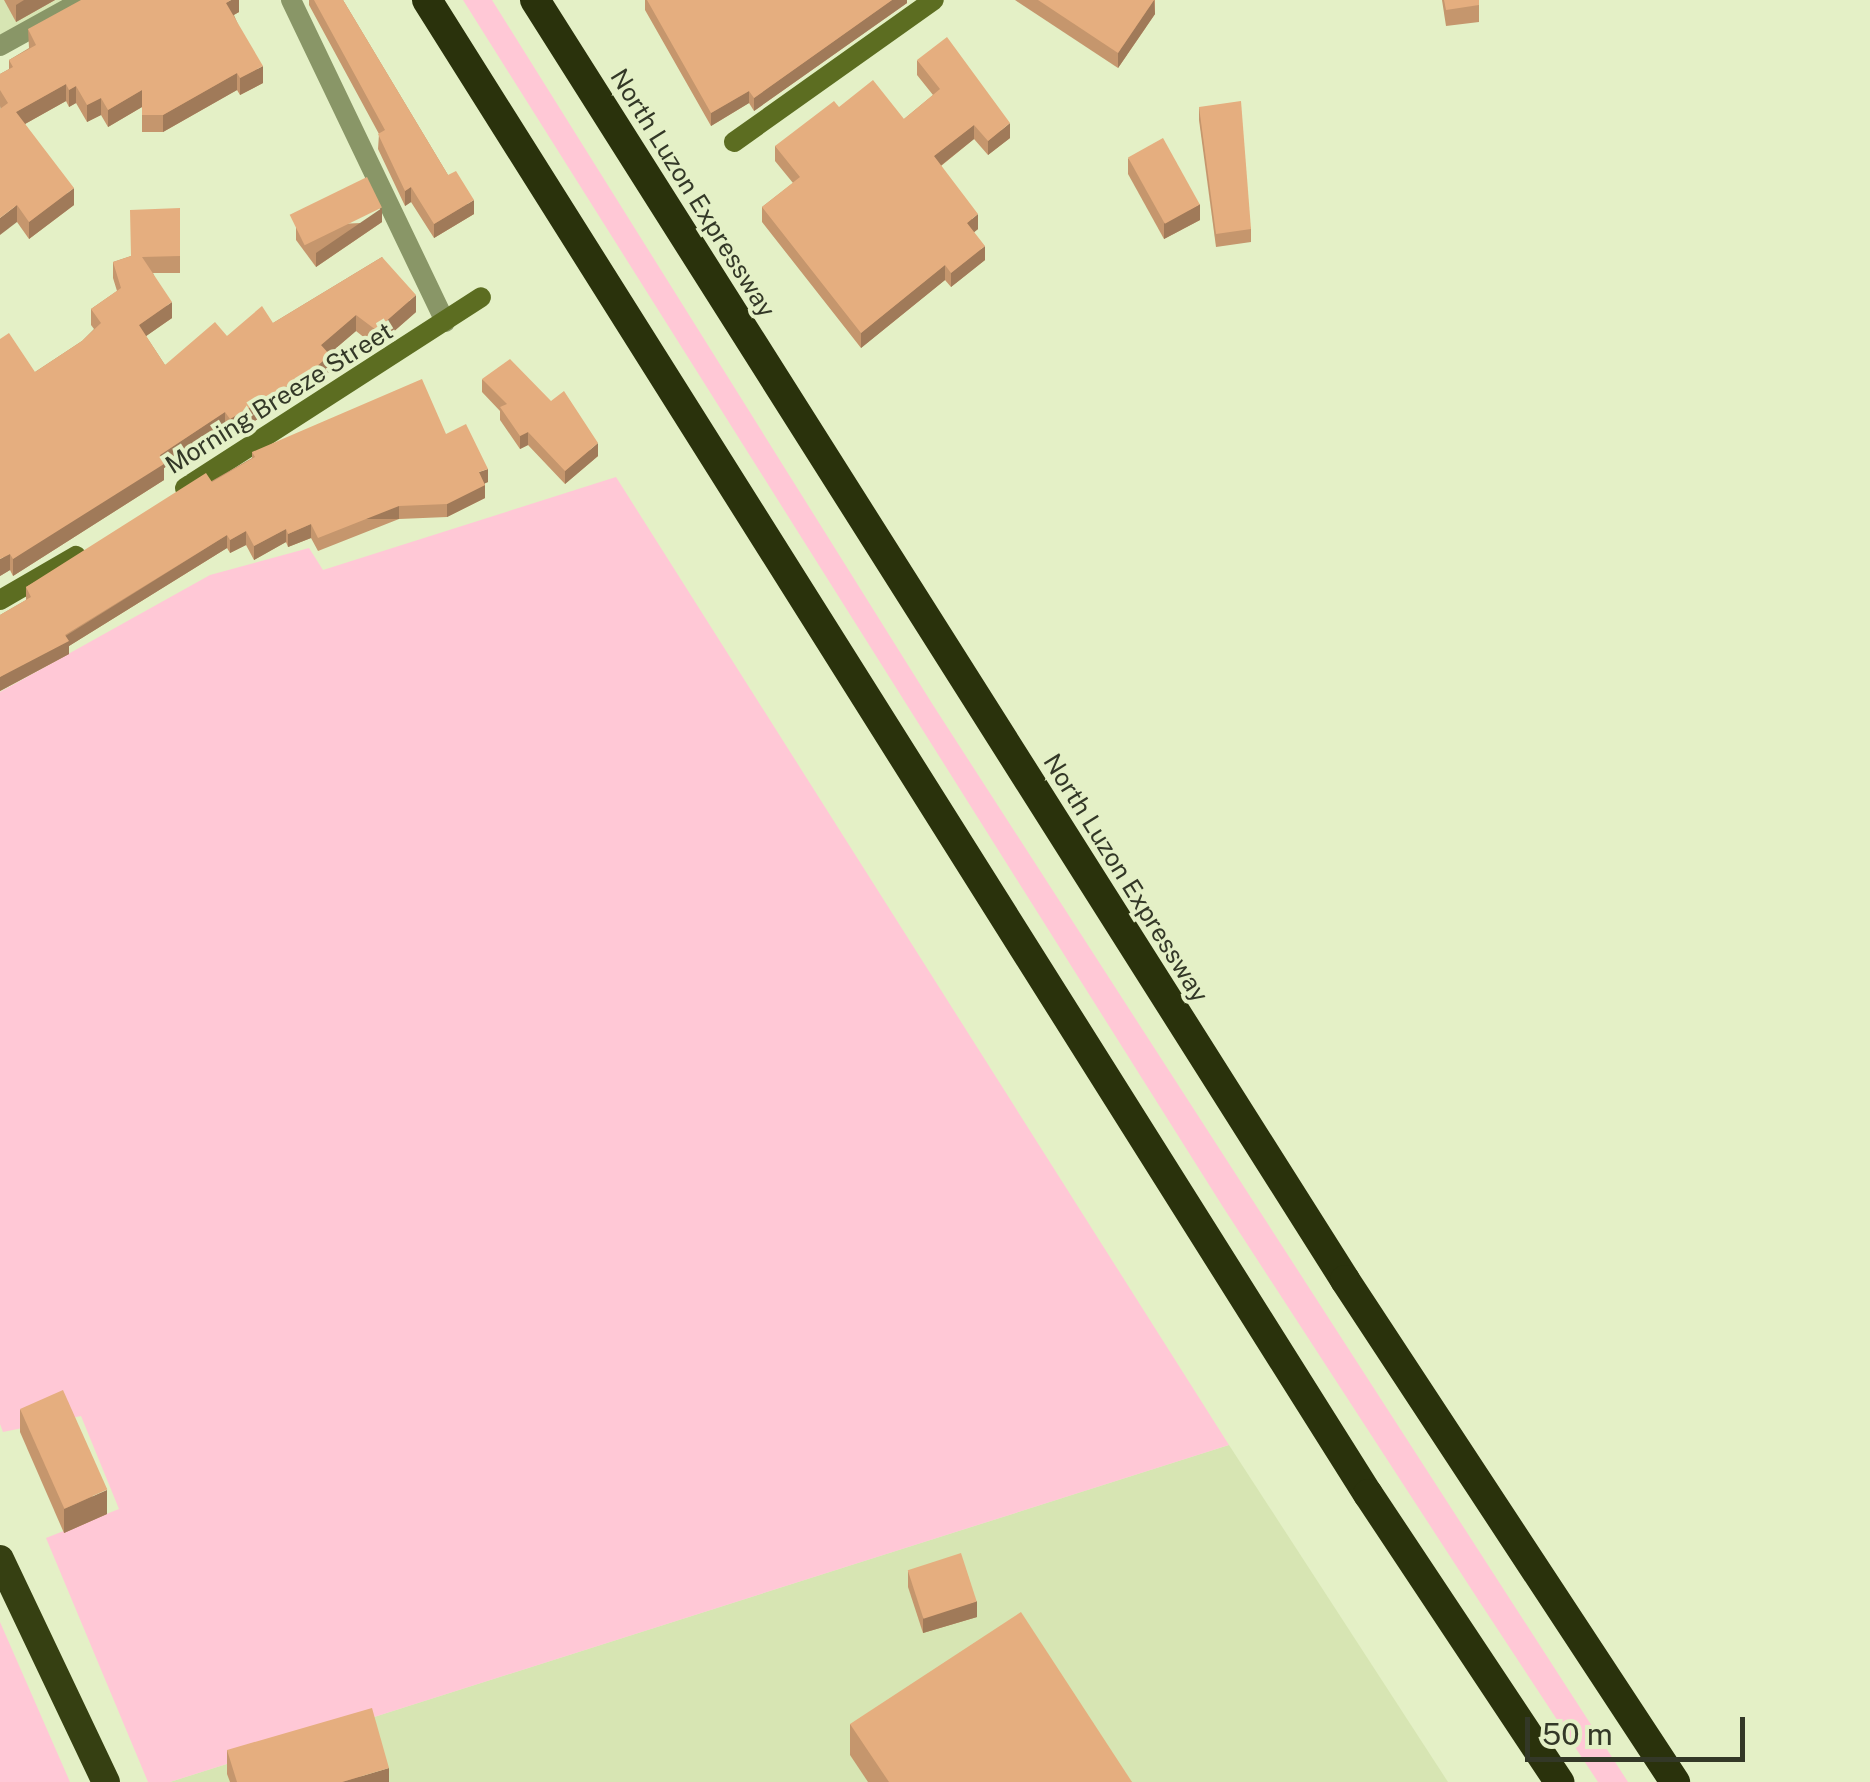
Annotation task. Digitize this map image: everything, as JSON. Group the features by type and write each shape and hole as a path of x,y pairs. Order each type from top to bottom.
{"highway":[{"path":"427,0 1368,1494 1560,1782"},
{"name":"North Luzon Expressway","path":"535,0 1334,1263 1675,1782"},
{"path":"0,1559 106,1782"}],"main road":[{"path":"734,142 934,0"},
{"name":"Morning Breeze Street","path":"157,505 482,298"},
{"path":"0,600 91,546"}],"street":[{"path":"0,46 83,0"},
{"path":"292,0 445,322"}],"shaded area":[{"path":"0,0 65,0 0,35"},
{"path":"463,0 492,0 933,705 1628,1782 1598,1782 1481,1604 1223,1207"},
{"path":"616,477 1229,1445 170,1782 148,1782 46,1538 119,1509 81,1416 3,1432 0,1424 0,692 210,575 309,548 323,570"},
{"path":"1229,1445 1448,1782 170,1782"},
{"path":"0,1622 70,1782 0,1782"}],"building":[{"path":"81,0 231,0 226,3 263,66 240,78 237,73 163,115 142,115 142,90 108,110 101,98 87,105 76,86 69,90 66,84 16,112 74,188 29,222 17,205 0,218 0,109 8,103 0,90 0,74 13,67 9,60 36,45 28,29"},
{"path":"314,0 343,0 448,175 456,171 474,200 434,224 411,187 405,191 378,134 385,130"},
{"path":"647,0 892,0 754,98 749,91 711,113"},
{"path":"1038,0 1154,0 1118,53"},
{"path":"1444,0 1479,0 1479,5 1446,10"},
{"path":"947,37 1010,123 988,141 974,125 934,156 978,214 967,223 985,246 951,273 945,265 861,333 762,207 800,177 775,146 834,101 839,107 873,80 904,119 940,89 917,60"},
{"path":"1241,101 1251,229 1216,234 1199,107"},
{"path":"1163,138 1200,204 1165,224 1128,157"},
{"path":"367,177 382,208 305,245 290,215"},
{"path":"180,208 180,256 142,257 172,302 139,325 165,365 215,322 227,336 262,306 273,323 382,257 416,295 376,330 356,315 321,345 330,355 308,374 230,419 225,412 160,455 164,464 13,559 10,554 0,559 0,339 9,333 35,372 82,341 101,323 91,309 121,288 113,262 131,256 130,210"},
{"path":"510,359 551,401 564,391 598,443 565,471 528,432 520,436 500,407 507,404 482,379"},
{"path":"422,379 446,434 466,424 488,469 479,472 485,485 447,504 399,506 318,538 311,524 288,534 286,529 254,546 246,531 230,540 227,535 65,635 69,641 0,677 0,615 31,597 26,587 206,473 212,482 255,457 252,452"},
{"path":"63,1390 107,1490 64,1509 20,1409"},
{"path":"961,1553 977,1602 924,1619 908,1570"},
{"path":"1021,1612 1132,1782 889,1782 850,1724"},
{"path":"372,1708 389,1768 342,1782 237,1782 227,1750"}]}
